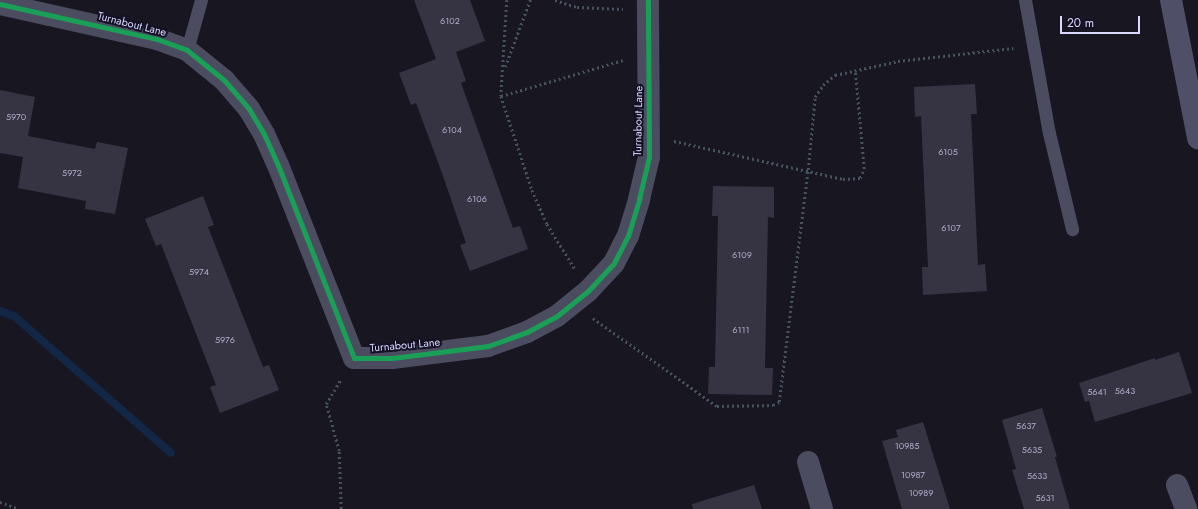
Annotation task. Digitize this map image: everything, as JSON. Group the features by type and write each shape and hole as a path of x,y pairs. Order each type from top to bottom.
{"main road":[{"path":"1171,0 1198,138"}],"street":[{"name":"Turnabout Lane","path":"0,4 157,39 186,50 224,80 249,109 264,134 278,165 354,358 392,358 488,346 527,332 557,316 580,298 614,263 628,236 649,157 648,5"},
{"path":"808,462 822,509"},
{"path":"1177,485 1186,509"}],"lane":[{"path":"186,50 201,0"},
{"path":"1025,0 1049,133 1072,229"}],"path":[{"path":"507,0 504,69 501,96 532,190 580,298 717,406 772,405 779,402 808,170 815,97 823,85 835,75 898,61 1033,46"},
{"path":"504,69 530,0"},
{"path":"555,0 577,7 648,5"},
{"path":"501,96 648,52"},
{"path":"648,136 808,170 843,180 860,178 864,169 855,70"},
{"path":"341,509 339,452 326,404 354,358"},
{"path":"0,502 19,509"}],"building":[{"path":"414,0 470,0 485,41 456,52 466,81 461,83 513,228 520,226 528,249 470,271 460,245 466,243 442,173 416,103 411,105 399,73 436,59"},
{"path":"975,84 977,114 971,114 978,265 985,264 987,291 923,295 922,267 928,267 921,116 915,117 914,87"},
{"path":"0,90 35,97 28,136 95,149 97,142 128,148 115,214 85,209 86,201 18,188 23,157 0,153"},
{"path":"713,186 774,187 774,218 768,217 765,368 773,368 772,395 708,394 709,367 715,367 718,216 712,216"},
{"path":"203,196 214,225 208,227 263,367 269,365 279,390 220,413 210,387 216,385 161,244 156,246 145,219"},
{"path":"1179,352 1192,393 1095,422 1089,401 1085,402 1079,383 1155,358 1155,360"},
{"path":"1042,408 1057,457 1055,457 1070,509 1024,509 1012,470 1016,469 1002,420"},
{"path":"923,422 950,509 902,509 882,441 898,437 896,430"},
{"path":"754,485 762,509 693,509 692,504"}],"waterway":[{"path":"0,311 14,316 171,453"}],"cycle path":[{"path":"0,4 157,39 187,50 224,80 249,109 264,134 278,165 354,358 392,358 488,346 527,332 557,316 588,291 614,263 628,236 649,157 648,0"}]}
